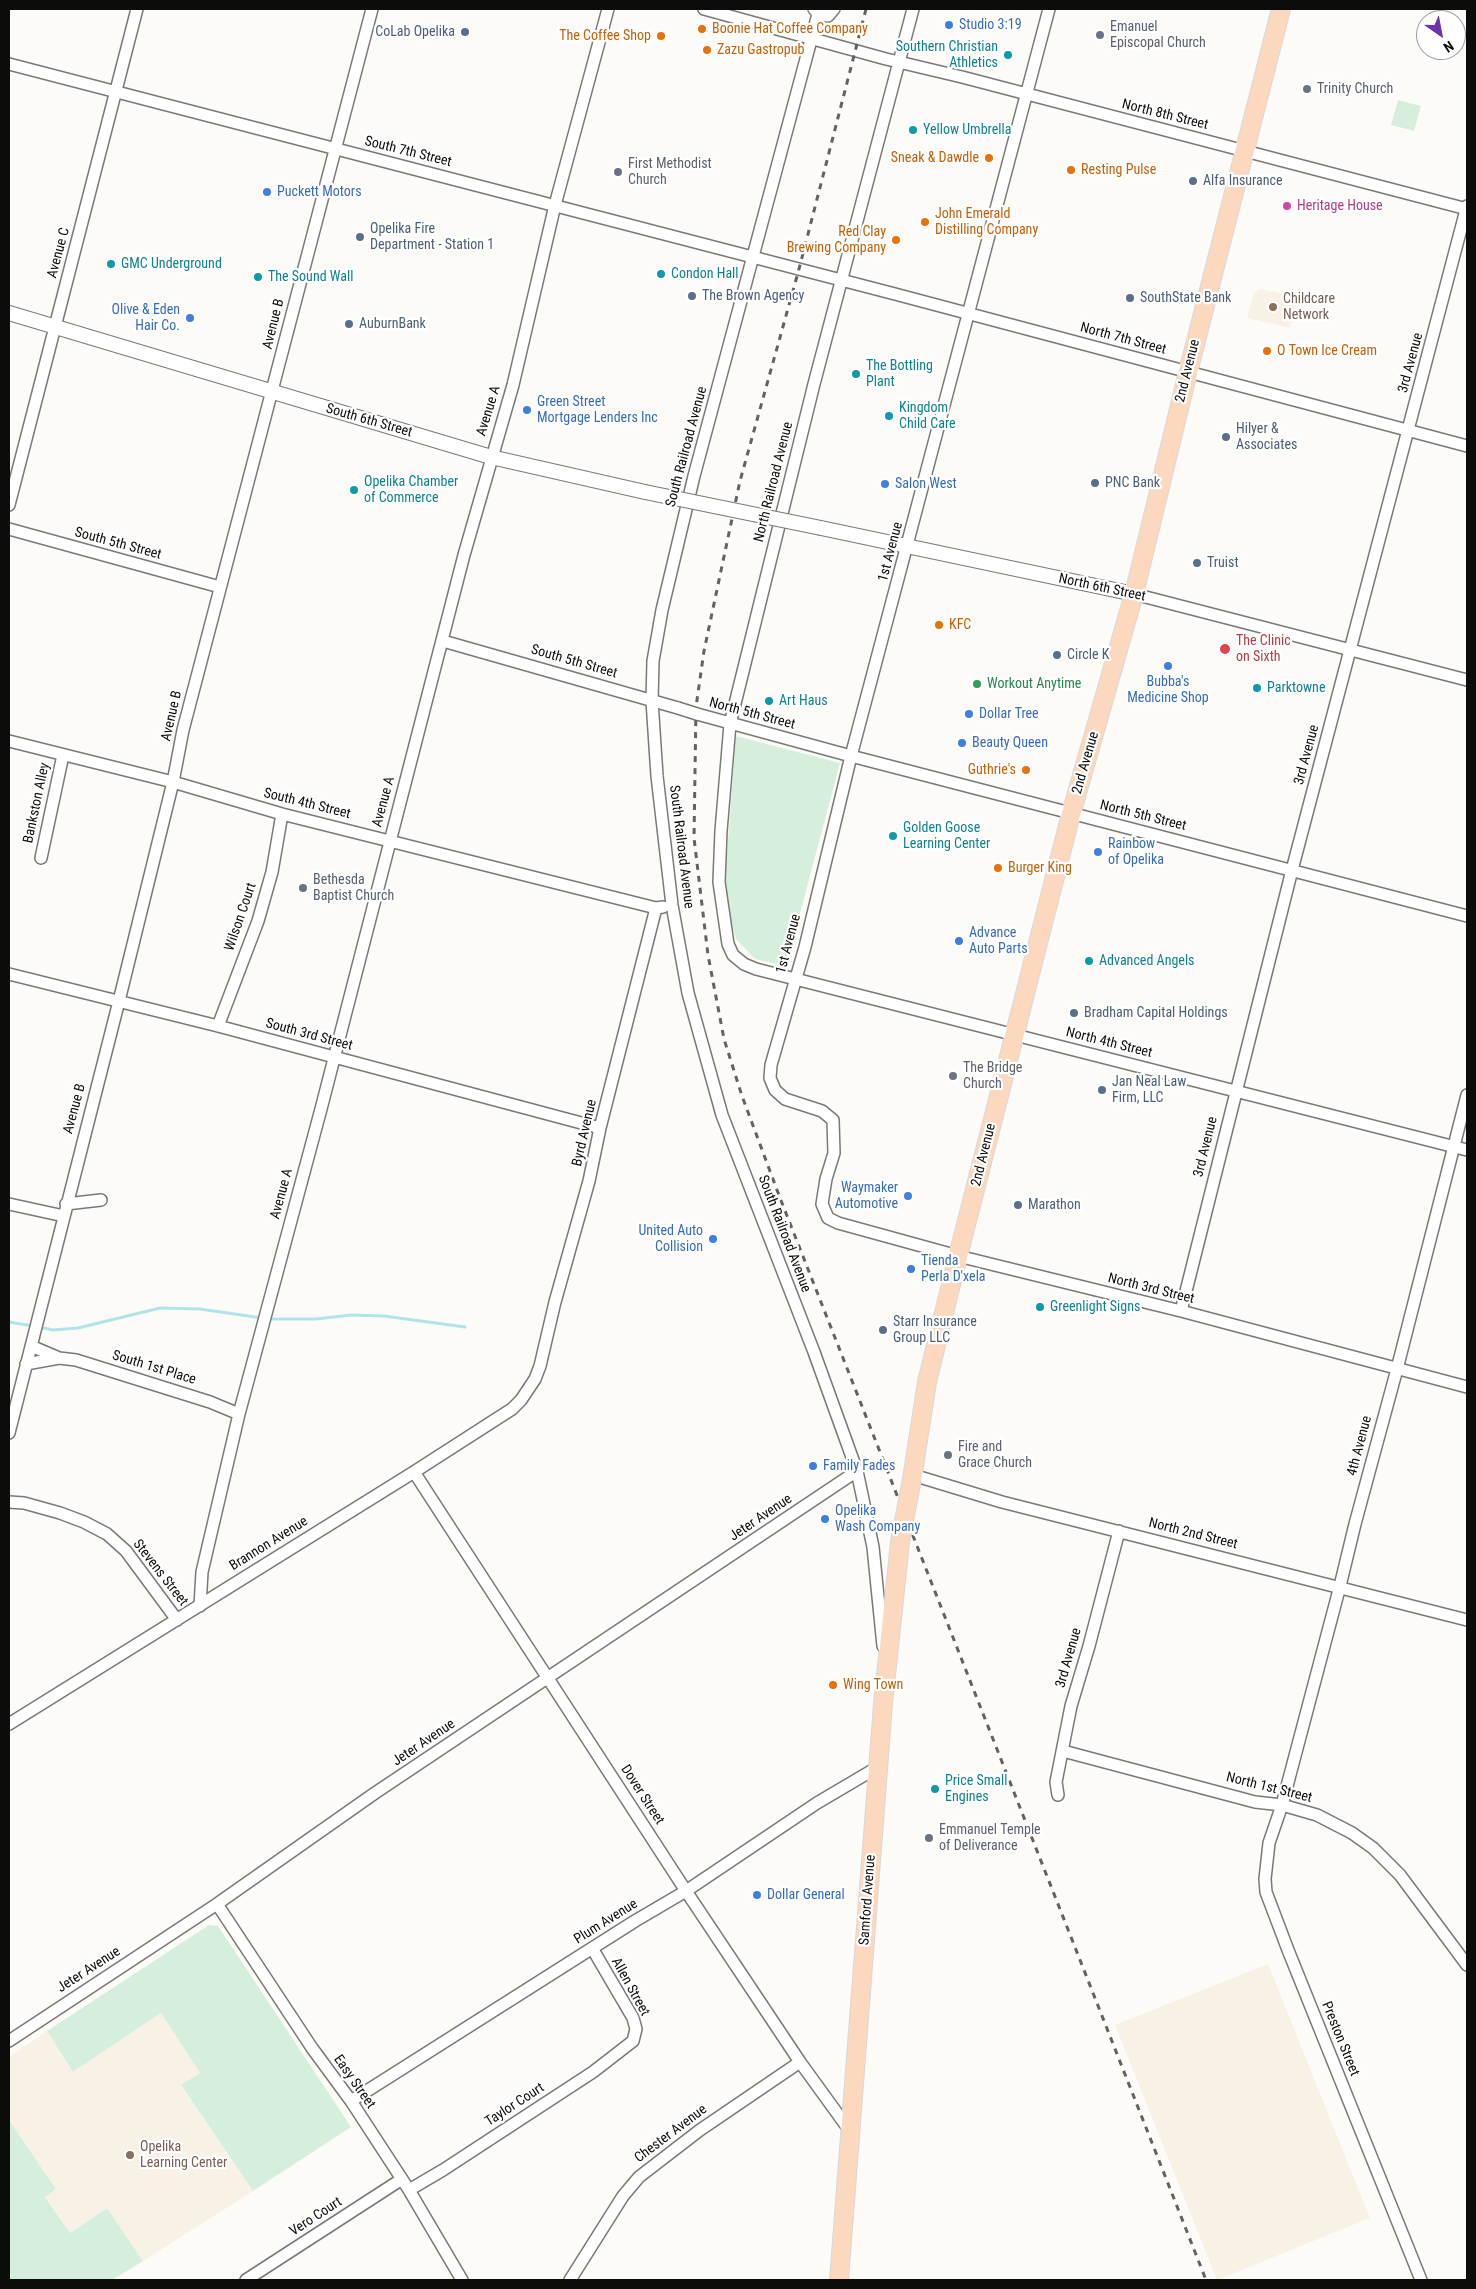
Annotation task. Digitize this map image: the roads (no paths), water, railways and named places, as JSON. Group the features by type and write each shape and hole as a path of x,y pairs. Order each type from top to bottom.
{"main road":[{"name":"2nd Avenue","path":"904,1520 927,1382 958,1256 1071,814 1134,594 1188,372 1281,9"},
{"name":"Samford Avenue","path":"839,2280 886,1673 904,1520"}],"street":[{"name":"Avenue C","path":"9,505 137,9"},
{"name":"Avenue B","path":"9,1432 173,782 182,730 273,392 372,9"},
{"name":"Avenue A","path":"200,1606 202,1572 239,1414 389,840 491,457 513,385 555,205 608,9"},
{"name":"North 8th Street","path":"704,9 1026,95 1467,208"},
{"name":"South Railroad Avenue","path":"834,9 828,16 816,11 812,38 694,476 662,610 653,661 652,701 656,776 672,905 688,994 722,1115 814,1352 857,1471 873,1547 886,1673"},
{"name":"North Railroad Avenue","path":"744,964 733,956 728,944 719,882 726,722 913,9"},
{"name":"1st Avenue","path":"828,1218 822,1204 826,1179 834,1153 833,1120 822,1111 785,1099 775,1090 770,1078 771,1064 795,980 851,756 908,547 1049,9"},
{"name":"South 7th Street","path":"9,64 116,90 799,269"},
{"name":"3rd Avenue","path":"1180,1312 1292,870 1467,208"},
{"name":"North 7th Street","path":"799,269 1467,446"},
{"name":"South 6th Street","path":"9,313 56,325 491,457 734,510"},
{"name":"North 6th Street","path":"734,510 1134,594 1467,680"},
{"name":"South 5th Street","path":"9,529 220,587"},
{"name":"South 5th Street","path":"443,641 697,714"},
{"name":"North 5th Street","path":"697,714 1071,814 1467,916"},
{"name":"South 4th Street","path":"9,741 173,782 282,814 656,908"},
{"name":"Bankston Alley","path":"41,858 63,755"},
{"name":"Wilson Court","path":"218,1026 258,921 272,872 282,814"},
{"path":"656,908 672,905"},
{"name":"Byrd Avenue","path":"535,1379 590,1181 600,1128 656,908"},
{"name":"North 4th Street","path":"744,964 795,980 1236,1090 1467,1150"},
{"name":"South 3rd Street","path":"9,975 218,1026 600,1128"},
{"name":"4th Avenue","path":"1282,1805 1467,1095"},
{"path":"66,1204 101,1200"},
{"path":"9,1204 64,1216"},
{"name":"North 3rd Street","path":"828,1218 838,1223 958,1256 1467,1387"},
{"name":"South 1st Place","path":"31,1346 59,1358 76,1360 107,1369 210,1402 239,1414"},
{"name":"South 1st Place","path":"26,1364 59,1358"},
{"name":"Brannon Avenue","path":"9,1724 512,1409 521,1400 535,1379"},
{"name":"Jeter Avenue","path":"9,2041 217,1904 375,1793 857,1471"},
{"name":"Dover Street","path":"414,1472 686,1891 800,2062 850,2130"},
{"name":"North 2nd Street","path":"912,1477 1002,1502 1340,1586 1467,1620"},
{"name":"Stevens Street","path":"9,1502 24,1503 60,1513 84,1522 106,1534 126,1551 177,1620"},
{"name":"3rd Avenue","path":"1058,1794 1056,1782 1071,1706 1119,1531"},
{"name":"North 1st Street","path":"1063,1751 1255,1802 1282,1805 1317,1815 1352,1833 1373,1848 1400,1875 1467,1965"},
{"name":"Plum Avenue","path":"351,2102 592,1948 686,1891 817,1803 878,1767"},
{"name":"Preston Street","path":"1282,1805 1266,1855 1266,1892 1421,2280"},
{"name":"Easy Street","path":"217,1904 312,2048 351,2102 402,2179 462,2280"},
{"name":"Allen Street","path":"592,1948 633,2018 636,2030 633,2041"},
{"name":"Taylor Court","path":"409,2190 443,2170 593,2072 633,2041"},
{"name":"Chester Avenue","path":"570,2280 622,2196 639,2177 700,2130 800,2062"},
{"name":"Vero Court","path":"246,2280 402,2179"}],"waterway":[{"path":"39,1327 53,1330 78,1328 160,1308 200,1309 262,1318"},
{"path":"268,1319 316,1319 351,1315 384,1316 465,1327"},
{"path":"9,1322 33,1326"}],"railway":[{"path":"866,9 799,269 740,481 704,651 696,707 694,838 708,955 724,1039 742,1096 780,1198 1206,2280"}],"place":[{"name":"Studio 3:19","path":"949,25"},
{"name":"Boonie Hat Coffee Company","path":"702,29"},
{"name":"CoLab Opelika","path":"465,32"},
{"name":"Emanuel Episcopal Church","path":"1100,35"},
{"name":"The Coffee Shop","path":"661,36"},
{"name":"Zazu Gastropub","path":"707,50"},
{"name":"Southern Christian Athletics","path":"1008,55"},
{"name":"Trinity Church","path":"1307,89"},
{"name":"Yellow Umbrella","path":"913,130"},
{"name":"Sneak & Dawdle","path":"989,158"},
{"name":"Resting Pulse","path":"1071,170"},
{"name":"First Methodist Church","path":"618,172"},
{"name":"Alfa Insurance","path":"1193,181"},
{"name":"Puckett Motors","path":"267,192"},
{"name":"Heritage House","path":"1287,206"},
{"name":"John Emerald Distilling Company","path":"925,222"},
{"name":"Opelika Fire Department - Station 1","path":"360,237"},
{"name":"Red Clay Brewing Company","path":"896,240"},
{"name":"GMC Underground","path":"111,264"},
{"name":"Condon Hall","path":"661,274"},
{"name":"The Sound Wall","path":"258,277"},
{"name":"The Brown Agency","path":"692,296"},
{"name":"SouthState Bank","path":"1130,298"},
{"name":"Childcare Network","path":"1273,307"},
{"name":"Olive & Eden Hair Co.","path":"190,318"},
{"name":"AuburnBank","path":"349,324"},
{"name":"O Town Ice Cream","path":"1267,351"},
{"name":"The Bottling Plant","path":"856,374"},
{"name":"Green Street Mortgage Lenders Inc","path":"527,410"},
{"name":"Kingdom Child Care","path":"889,416"},
{"name":"Hilyer & Associates","path":"1226,437"},
{"name":"PNC Bank","path":"1095,483"},
{"name":"Salon West","path":"885,484"},
{"name":"Opelika Chamber of Commerce","path":"354,490"},
{"name":"Truist","path":"1197,563"},
{"name":"KFC","path":"939,625"},
{"name":"The Clinic on Sixth","path":"1225,649"},
{"name":"Circle K","path":"1057,655"},
{"name":"Bubba's Medicine Shop","path":"1168,666"},
{"name":"Workout Anytime","path":"977,684"},
{"name":"Parktowne","path":"1257,688"},
{"name":"Art Haus","path":"769,701"},
{"name":"Dollar Tree","path":"969,714"},
{"name":"Beauty Queen","path":"962,743"},
{"name":"Guthrie's","path":"1026,770"},
{"name":"Golden Goose Learning Center","path":"893,836"},
{"name":"Rainbow of Opelika","path":"1098,852"},
{"name":"Burger King","path":"998,868"},
{"name":"Bethesda Baptist Church","path":"303,888"},
{"name":"Advance Auto Parts","path":"959,941"},
{"name":"Advanced Angels","path":"1089,961"},
{"name":"Bradham Capital Holdings","path":"1074,1013"},
{"name":"The Bridge Church","path":"953,1076"},
{"name":"Jan Neal Law Firm, LLC","path":"1102,1090"},
{"name":"Waymaker Automotive","path":"908,1196"},
{"name":"Marathon","path":"1018,1205"},
{"name":"United Auto Collision","path":"713,1239"},
{"name":"Tienda Perla D'xela","path":"911,1269"},
{"name":"Greenlight Signs","path":"1040,1307"},
{"name":"Starr Insurance Group LLC","path":"883,1330"},
{"name":"Fire and Grace Church","path":"948,1455"},
{"name":"Family Fades","path":"813,1466"},
{"name":"Opelika Wash Company","path":"825,1519"},
{"name":"Wing Town","path":"833,1685"},
{"name":"Price Small Engines","path":"935,1789"},
{"name":"Emmanuel Temple of Deliverance","path":"929,1838"},
{"name":"Dollar General","path":"757,1895"},
{"name":"Opelika Learning Center","path":"130,2155"}]}
